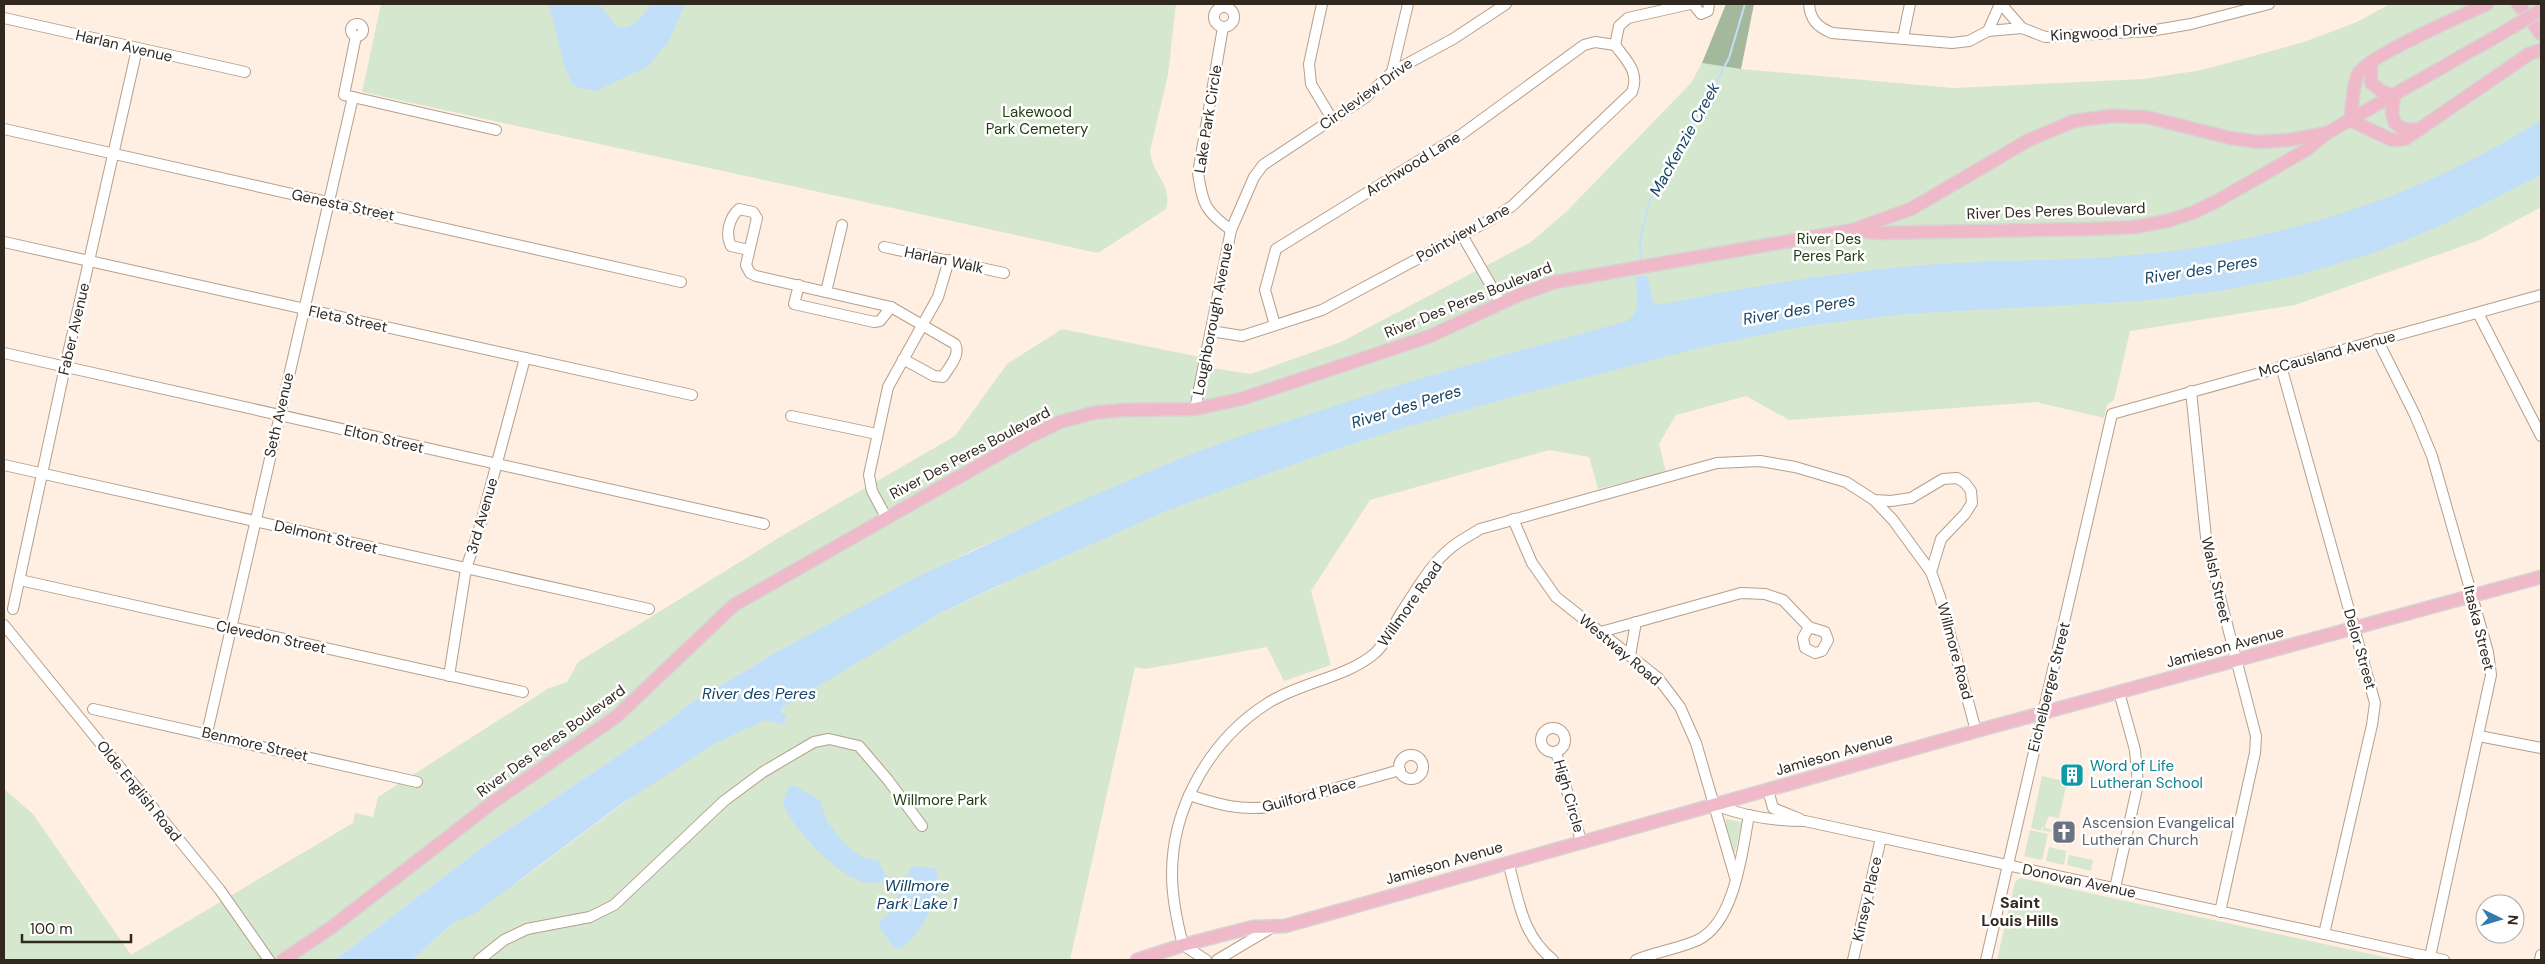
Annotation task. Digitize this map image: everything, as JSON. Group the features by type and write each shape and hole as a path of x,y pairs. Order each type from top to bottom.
{"main road":[{"path":"2487,4 2370,63 2359,72 2350,120 2392,140 2405,139 2535,52 2539,32 2518,4"},
{"path":"2537,4 2541,10"},
{"name":"River Des Peres Boulevard","path":"1853,230 1879,233 2089,229 2150,225 2187,215 2217,201 2306,150 2327,133 2541,10"},
{"path":"2370,63 2371,83 2383,92 2394,96 2392,112 2395,123 2403,129 2419,130"},
{"name":"River Des Peres Boulevard","path":"283,960 332,927 485,808 617,716 734,605 886,517 1029,437 1060,422 1112,411 1195,409 1241,399 1415,342 1500,303 1555,282 1853,230 1911,209 2029,140 2074,121 2111,116 2146,117 2230,138 2259,142 2289,140 2327,133"},
{"name":"Jamieson Avenue","path":"1137,960 1182,945 1253,927 1271,928 1285,926 1976,731 2541,578"}],"street":[{"path":"1322,4 1309,64 1311,84 1332,119"},
{"path":"1392,72 1408,4"},
{"name":"Circleview Drive","path":"1231,230 1254,177 1263,166 1366,97 1392,72 1453,39 1506,4"},
{"path":"1615,45 1619,26 1628,18 1692,4 1701,14 1708,11 1709,4"},
{"name":"Kingwood Drive","path":"1809,4 1810,14 1815,22 1832,33 1952,43 1969,41 1988,31 2022,28 2045,37 2150,30 2191,24 2269,4"},
{"path":"1902,38 1910,4"},
{"path":"1988,31 2001,4 2022,28"},
{"name":"Harlan Avenue","path":"4,18 245,72"},
{"name":"Lake Park Circle","path":"1223,27 1198,173 1201,196 1210,215 1231,230"},
{"path":"356,36 344,95 496,130"},
{"name":"Archwood Lane","path":"1275,325 1266,290 1276,249 1462,134 1584,45 1595,42 1615,45"},
{"name":"Pointview Lane","path":"1211,331 1242,336 1322,310 1512,206 1632,92 1636,82 1635,72 1615,45"},
{"name":"Faber Avenue","path":"13,610 44,474 65,367 138,49"},
{"name":"Seth Avenue","path":"207,733 353,97"},
{"name":"Genesta Street","path":"4,129 539,248 681,282"},
{"path":"826,292 842,225"},
{"name":"Loughborough Avenue","path":"1195,409 1231,230"},
{"path":"1462,235 1500,303"},
{"name":"Fleta Street","path":"4,242 692,395"},
{"name":"Harlan Walk","path":"884,247 1004,273"},
{"path":"749,250 746,265 750,273 756,276 891,307 955,344 957,353 943,377 938,378 903,359"},
{"path":"886,517 872,491 869,475 888,387 938,297 949,260"},
{"path":"798,286 794,304 874,322 880,321 891,307"},
{"name":"McCausland Avenue","path":"2112,414 2541,295"},
{"path":"2478,313 2541,436"},
{"name":"Itaska Street","path":"2377,339 2415,415 2432,456 2488,652 2491,675 2430,957"},
{"name":"Elton Street","path":"4,353 764,524"},
{"name":"3rd Avenue","path":"449,676 466,569 525,358"},
{"name":"Delor Street","path":"2281,366 2376,702 2324,934"},
{"name":"Walsh Street","path":"2191,391 2207,547 2256,736 2255,753 2220,912"},
{"name":"Eichelberger Street","path":"1986,960 2112,414"},
{"path":"791,416 877,434"},
{"name":"Willmore Road","path":"1182,945 1175,911 1172,873 1176,834 1189,795 1206,763 1233,730 1268,703 1306,683 1354,668 1376,653 1425,577 1450,548 1480,529 1513,519 1726,463 1760,461 1795,467 1846,482 1874,500 1899,528 1930,572 1940,597 1976,731"},
{"name":"Delmont Street","path":"4,465 649,609"},
{"path":"1874,500 1891,501 1911,498 1943,480 1957,478 1965,483 1971,491 1972,503 1965,514 1942,539 1930,572"},
{"name":"Westway Road","path":"1513,519 1532,563 1556,597 1658,678 1680,707 1696,743 1735,876"},
{"name":"Clevedon Street","path":"20,580 231,629 523,692"},
{"path":"1601,632 1742,593 1765,594 1783,600 1809,627"},
{"path":"1630,656 1636,622"},
{"name":"Olde English Road","path":"4,625 220,890 269,960"},
{"path":"2115,888 2138,784 2135,750 2119,692"},
{"name":"Benmore Street","path":"93,709 207,733 417,782"},
{"path":"2479,736 2541,748"},
{"path":"479,960 504,940 526,929 590,917 614,905 724,801 763,772 814,742 829,739 859,746 888,780 922,826"},
{"name":"High Circle","path":"1556,752 1581,841"},
{"name":"Guilford Place","path":"1189,795 1230,808 1252,810 1269,808 1400,770"},
{"path":"1768,790 1773,808 1805,822"},
{"name":"Donovan Avenue","path":"1714,805 1749,815 1780,821 1805,822 2444,960"},
{"path":"1635,960 1691,943 1709,933 1724,916 1749,815"},
{"name":"Kinsey Place","path":"1853,960 1881,838"},
{"path":"1508,862 1528,932 1540,949 1553,960"},
{"path":"1217,960 1271,928"},
{"path":"1182,945 1206,960"},
{"path":"2540,960 2541,956"}],"green space":[{"name":"Lakewood Park Cemetery","path":"381,4 1176,4 1168,75 1150,151 1154,167 1167,193 1166,209 1098,253 362,92"},
{"path":"1726,4 1754,4 1741,69 1702,63"},
{"name":"River Des Peres Park","path":"2390,4 2541,4 2541,207 2480,240 2295,305 2130,331 2114,400 2107,405 2104,418 2036,402 1789,420 1746,396 1676,415 1659,444 1666,472 1598,489 1589,457 1549,450 1370,500 1311,591 1331,665 1284,681 1267,647 1145,669 1135,667 1070,960 412,960 454,922 522,879 647,786 716,743 744,728 783,713 781,709 790,702 939,614 1041,566 1169,510 1181,458 971,551 778,651 688,705 659,728 492,840 335,960 4,960 4,789 33,814 131,955 353,823 355,813 373,817 378,797 549,688 567,682 578,662 780,537 955,436 1007,364 1062,329 1200,357 1199,366 1251,374 1341,342 1531,242 1566,212 1691,83 1702,63 1741,69 1953,88 2143,79 2202,70 2304,42 2357,22"},
{"path":"2042,776 2067,782 2059,818 2049,816 2045,826 2054,830 2050,832 2043,831 2043,826 2041,831 2031,828"},
{"path":"1726,819 1742,822 1735,852 1732,852 1725,823"},
{"path":"2030,830 2048,834 2042,860 2024,856"},
{"path":"2049,847 2066,851 2064,865 2046,861"},
{"path":"2069,855 2093,860 2091,871 2067,865"},
{"path":"2020,878 2398,960 1997,960 2015,882"}],"water":[{"path":"549,4 599,4 618,28 624,28 638,21 651,4 685,4 669,41 647,67 596,91 578,88 571,82 564,65"},
{"name":"River des Peres","path":"2541,120 2541,175 2446,223 2404,241 2370,254 2299,275 2219,291 2141,301 1904,314 1805,326 1703,347 1515,396 1393,431 1322,454 1169,510 939,614 783,707 781,712 787,715 784,725 765,720 716,743 623,803 474,914 454,922 412,960 335,960 492,840 659,728 688,705 778,651 915,578 1067,507 1181,458 1238,437 1418,379 1627,321 1632,317 1637,307 1638,295 1635,277 1647,276 1653,302 1658,305 1784,282 1880,269 1970,262 2116,257 2197,247 2249,238 2351,210 2400,192 2449,171 2496,147"},
{"name":"Willmore Park Lake 1","path":"793,785 820,800 826,820 844,843 861,857 879,861 885,875 901,882 913,866 935,868 939,889 938,895 922,925 905,945 899,948 894,947 879,927 880,921 890,913 898,896 896,892 880,881 869,883 857,880 819,852 788,814 783,804 788,787"}],"waterway":[{"name":"MacKenzie Creek","path":"1641,262 1640,242 1650,198 1682,147 1729,58 1745,4"}],"place":[{"name":"Word of Life Lutheran School","path":"2072,775"},
{"name":"Ascension Evangelical Lutheran Church","path":"2064,832"}],"district":[{"name":"Saint Louis Hills","path":"2020,911"}],"park label":[{"name":"Willmore Park","path":"940,800"}]}
